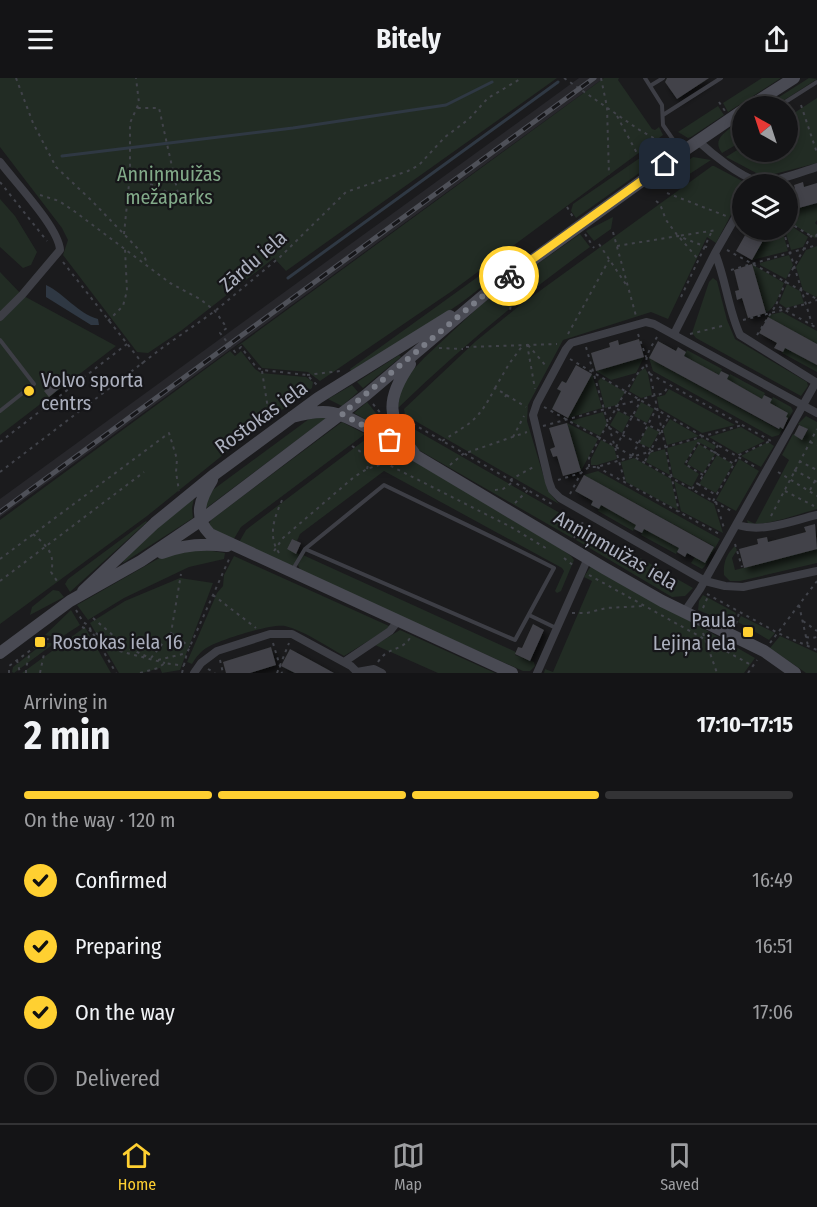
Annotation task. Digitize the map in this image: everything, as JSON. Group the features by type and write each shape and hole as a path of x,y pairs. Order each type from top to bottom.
{"street":[{"path":"766,96 794,78"},
{"name":"Rostokas iela","path":"76,601 96,577 155,523 215,474 292,417 326,393 484,295 732,118"},
{"path":"698,141 718,159 742,174"},
{"path":"0,162 60,243 58,255 0,317"},
{"path":"792,174 817,167"},
{"path":"677,336 715,253 732,225"},
{"path":"685,611 705,581 765,469 805,406 817,382 740,335 734,323 723,272 715,253"},
{"name":"Rostokas iela","path":"0,653 200,521 342,414 484,295"},
{"path":"817,413 650,322 574,342 566,350 533,410 533,423 543,461 552,490 560,498 705,581 737,588 817,571"},
{"name":"Anniņmuižas iela","path":"418,458 398,429 392,401 397,382 419,350"},
{"name":"Anniņmuižas iela","path":"292,417 320,411 342,414 662,601 764,651 795,673"},
{"path":"215,474 203,493 200,521 210,534 232,551"},
{"path":"737,525 766,528 817,515"},
{"path":"141,561 195,544 232,551 291,573 512,673"},
{"path":"537,673 588,558"},
{"path":"344,662 390,631 398,621"},
{"path":"194,673 201,663 217,651 268,635 292,634 358,672 378,671"}],"lane":[{"path":"645,78 662,105 663,124 682,152"},
{"path":"650,86 663,78"},
{"path":"663,116 721,78"},
{"path":"795,96 817,82"},
{"path":"0,340 34,384 0,411"},
{"path":"291,573 305,549 384,485 466,526 493,536 554,568 515,640 305,549"},
{"path":"529,615 557,628"}],"path":[{"path":"16,78 33,123 56,167 144,255 147,264"},
{"path":"124,234 130,174 130,123 139,103 136,78"},
{"name":"Zārdu iela","path":"0,472 215,310 280,257 346,192 408,171 419,165 445,138 469,119 488,98 522,78"},
{"path":"564,78 659,141"},
{"path":"601,78 607,107 609,175"},
{"path":"801,105 817,153"},
{"path":"130,174 179,198 159,108 137,108"},
{"path":"616,113 619,124 638,155"},
{"path":"0,182 143,364"},
{"path":"667,193 732,223"},
{"path":"25,194 42,195 59,201 170,283 215,310 227,328 220,333 235,352 241,347 256,367 262,370 307,375 343,370"},
{"path":"656,201 678,236 708,270"},
{"path":"617,246 712,231 732,223"},
{"path":"798,228 816,239 817,234"},
{"path":"680,300 712,231"},
{"path":"614,232 628,289"},
{"path":"678,236 705,246 715,253 727,250 817,299"},
{"path":"752,342 776,305 786,281 811,236"},
{"path":"786,240 812,325"},
{"path":"599,244 628,289 637,319"},
{"path":"723,272 817,244"},
{"path":"108,321 123,306 127,291 125,248"},
{"path":"566,350 568,334 609,260"},
{"path":"677,336 785,310 817,299"},
{"path":"776,305 817,328"},
{"path":"662,328 646,357 645,366 650,374 679,512"},
{"path":"637,330 646,357"},
{"path":"0,442 127,344"},
{"path":"525,345 538,355 549,370"},
{"path":"442,441 476,419 483,411 509,363 525,345"},
{"path":"525,345 536,395"},
{"path":"466,346 525,345 566,350 593,372 738,457 789,479 817,496"},
{"path":"585,345 625,483"},
{"path":"589,467 590,458 638,371 645,366"},
{"path":"262,370 268,409 263,427"},
{"path":"650,374 770,441 738,457 716,495 714,501 726,532"},
{"path":"307,375 318,386"},
{"path":"540,427 618,408 664,393 669,385"},
{"path":"495,388 528,408 513,437"},
{"path":"369,400 386,417"},
{"path":"615,446 641,400"},
{"path":"541,406 736,514"},
{"path":"618,408 647,425 661,430"},
{"path":"632,456 656,409"},
{"path":"644,462 669,416"},
{"path":"402,417 555,506"},
{"path":"555,481 581,473 589,467 619,461 742,425"},
{"path":"609,426 650,451"},
{"path":"766,528 789,479 817,429"},
{"path":"464,454 530,431"},
{"path":"0,559 169,433 177,459 176,472 179,491"},
{"path":"367,468 370,457 369,434"},
{"path":"810,442 817,446"},
{"path":"703,475 685,464 698,443 734,464"},
{"path":"692,489 696,483 698,484 718,445"},
{"path":"352,446 379,464"},
{"path":"510,480 543,461"},
{"path":"799,461 817,470"},
{"path":"275,547 367,468 385,463 511,527"},
{"path":"597,467 723,537"},
{"path":"794,470 816,480 809,491"},
{"path":"0,581 144,472"},
{"path":"569,496 581,473"},
{"path":"698,484 716,495"},
{"path":"785,491 817,508"},
{"path":"282,557 275,547 272,532 274,518 283,498"},
{"path":"574,539 583,522"},
{"path":"33,534 46,546 53,558 51,572 59,584"},
{"path":"735,543 742,567"},
{"path":"182,673 187,653 232,551"},
{"path":"151,658 171,633 181,574"},
{"path":"767,646 817,581"},
{"path":"213,594 268,635 282,673"},
{"path":"708,594 778,633 817,650"},
{"path":"76,601 116,673"},
{"path":"564,611 575,614 645,606 662,601"},
{"path":"799,605 808,646"},
{"path":"93,618 135,655"},
{"path":"802,621 817,631"},
{"path":"81,627 156,661 187,653"},
{"path":"378,671 383,654 406,644 415,629"},
{"path":"171,633 190,647"},
{"path":"806,637 817,637"},
{"path":"277,673 291,638"},
{"path":"9,673 9,666 46,639 100,646 184,666"},
{"path":"26,673 30,650"},
{"path":"217,651 224,673"},
{"path":"40,673 44,654"},
{"path":"17,660 20,673"},
{"path":"748,673 757,660"},
{"path":"140,673 158,668 165,663"},
{"path":"205,666 215,673"}],"shaded area":[{"path":"579,78 604,78 0,517 0,499"}],"green space":[{"name":"Anniņmuižas mežaparks","path":"0,78 557,78 286,271 274,258 182,330 148,353 137,352 63,255 68,240 62,228 0,147"},
{"path":"604,78 619,78 618,80 652,129 659,127 663,135 452,291 320,381 308,372 262,368 242,344 235,348"},
{"path":"762,78 781,78 753,96 734,96"},
{"path":"809,78 817,79 791,96 781,96"},
{"path":"732,97 732,109 728,112 723,103"},
{"path":"817,98 817,163 775,174 758,174 735,162 798,162 798,110"},
{"path":"718,106 724,115 691,137 688,138 678,132"},
{"path":"732,127 732,147 722,153 718,145 722,135"},
{"path":"666,140 666,154 576,218 571,211 573,204"},
{"path":"693,157 711,160 668,188 652,185"},
{"path":"712,166 732,176 732,213 716,243 707,237 668,319 651,312 563,340 528,405 527,421 548,491 559,504 405,415 404,409 476,341 519,306"},
{"path":"0,199 15,216 37,252 31,265 23,268 0,247"},
{"path":"817,203 815,223 817,238 798,227 798,208"},
{"path":"613,217 611,229 594,241 586,231"},
{"path":"798,230 808,237 803,247 791,250 788,240 798,240"},
{"path":"580,234 590,247 491,324 398,408 401,387 424,358 484,302"},
{"path":"763,240 785,240 788,251 752,260"},
{"path":"817,246 816,297 803,290 796,267 806,250"},
{"path":"789,255 793,265 786,279 760,265 760,263"},
{"path":"497,263 505,266 488,282 431,323 351,371 350,369"},
{"path":"752,264 784,283 775,304 766,313"},
{"name":"Volvo sporta centrs","path":"0,272 22,295 116,346 0,435"},
{"path":"713,278 717,281 727,320 735,339 807,382 808,386 801,396 696,338 692,333 709,282"},
{"path":"787,284 800,291 804,303 786,308 779,303"},
{"path":"782,312 817,331 817,344 768,317"},
{"path":"785,348 817,365 817,372 782,353"},
{"path":"687,350 722,369 719,375 684,356"},
{"path":"230,351 235,356 241,351 261,373 306,377 313,382 312,388 249,434 147,516 0,624 0,520"},
{"path":"399,355 401,357 363,388 357,382"},
{"path":"644,357 636,373 611,380 596,371"},
{"path":"649,358 778,429 787,413 770,403 773,397 791,407 793,411 779,435 772,437 653,371"},
{"path":"645,368 652,395 641,398 629,391 639,372"},
{"path":"592,374 602,408 568,418"},
{"path":"730,374 765,393 762,399 727,379"},
{"path":"601,378 625,392 617,405 605,408 598,381"},
{"path":"352,385 358,392 342,406 328,399"},
{"path":"669,389 735,425 702,433 659,408 657,397 665,395"},
{"path":"367,402 380,418 375,425 354,413"},
{"path":"641,402 654,409 647,423 634,416"},
{"path":"618,411 630,417 622,433 610,425"},
{"path":"603,412 607,424 600,436 570,421"},
{"path":"329,416 205,509 209,494 214,489 309,419"},
{"path":"806,416 817,422 817,509 755,524 789,460 782,455 793,434 802,439 808,430 798,424"},
{"path":"670,419 699,436 667,445 663,430"},
{"path":"400,421 579,524 572,538 417,449 409,440"},
{"path":"342,422 365,434 241,527 232,542 218,535 209,524 211,520"},
{"path":"567,423 598,439 581,471"},
{"path":"648,426 659,432 650,448 639,443"},
{"path":"741,427 765,441 738,454 709,437"},
{"path":"370,436 565,548 564,551 574,560 561,591 557,593 555,591 564,571 562,568 384,471 300,534 297,541 292,539 287,549 299,554 295,564 291,566 238,544 246,530"},
{"path":"702,438 716,446 714,450 698,442 684,464 699,474 692,487 673,477 667,448"},
{"path":"601,440 614,447 617,459 591,465 591,459"},
{"path":"768,442 774,446 761,467 741,456"},
{"path":"699,444 715,454 703,473 687,464"},
{"path":"665,449 670,475 646,462 650,453"},
{"path":"717,455 733,464 716,493 699,484"},
{"path":"634,458 671,479 678,510 626,482 621,462"},
{"path":"739,459 759,471 736,511 716,500"},
{"path":"598,471 720,539 705,566 702,569 691,563 695,557 713,546 584,475"},
{"path":"674,481 714,504 723,533 681,511"},
{"path":"192,497 194,498 193,518 123,563 124,559"},
{"path":"601,505 636,525 633,531 598,511"},
{"path":"146,521 70,592 65,584 68,579"},
{"path":"584,526 693,588 685,596 672,597 576,540"},
{"path":"644,529 679,548 676,554 641,535"},
{"path":"735,546 737,550 732,558 735,570 817,549 817,563 740,581 730,581 724,575 724,567 727,556"},
{"path":"199,549 225,553 224,559 189,567 124,598 88,620 77,605 161,557"},
{"path":"303,555 516,652 515,655 534,662 535,666 530,671 523,671 301,572 298,565"},
{"path":"234,556 389,626 389,628 344,656 293,628 269,627 214,644 201,652 192,664 187,662 217,593 223,586 224,575"},
{"path":"591,566 755,658 744,673 544,673 545,669 553,672 592,581 584,577"},
{"path":"180,578 213,583 180,670 162,673 160,668 142,673 119,673 90,623 125,601"},
{"path":"53,590 59,591 64,597 30,615 32,607"},
{"path":"703,595 736,613 731,624 698,610 699,601"},
{"path":"71,610 80,625 60,638 45,635"},
{"path":"741,616 775,633 769,640 738,622"},
{"path":"85,627 111,673 22,673"},
{"path":"400,630 495,673 438,673 375,645"},
{"path":"780,636 817,653 817,673 806,673 770,648"},
{"path":"44,643 52,643 52,645 14,673 12,672 13,667"}],"water":[{"path":"46,285 84,312 98,319 99,325 91,325 46,297"}],"building":[{"path":"667,78 709,78 677,99 665,82"},
{"path":"803,182 804,187 817,183 817,203 798,208 798,184"},
{"path":"742,240 763,240 752,260 736,251"},
{"path":"752,264 766,313 748,318 742,298 737,300 735,291 739,290 734,270"},
{"path":"768,317 817,344 817,365 785,348 783,352 774,348 777,343 759,333"},
{"path":"639,339 644,357 596,371 591,353 610,347 609,343 618,340 619,345"},
{"path":"658,341 676,351 678,347 686,352 684,356 719,375 721,371 729,375 727,379 762,399 764,395 772,399 770,403 788,413 783,429 780,427 779,429 649,358"},
{"path":"576,365 592,374 568,418 552,409 561,391 557,389 562,381 566,383"},
{"path":"56,382 60,388 49,397 44,391"},
{"path":"567,423 581,471 563,476 557,456 553,457 550,449 555,447 549,428"},
{"path":"799,425 808,429 802,440 794,435"},
{"path":"584,475 714,547 705,563 687,553 685,557 677,552 679,548 644,529 642,533 634,529 636,525 601,505 599,509 591,505 593,501 575,491"},
{"path":"815,524 817,549 744,568 739,549 758,544 757,539 767,537 768,542 806,532 804,527"},
{"path":"292,539 301,543 296,554 287,549"},
{"path":"533,624 544,630 530,661 515,654 518,647 522,648"},
{"path":"271,647 276,665 250,673 226,673 223,662"},
{"path":"290,649 334,673 295,673 281,666"}],"waterway":[{"path":"62,156 293,128 446,105 492,82"},
{"path":"288,278 558,82"}],"railway":[{"path":"0,512 594,78"}],"way so far":[{"path":"390,440 342,414 509,276"}],"place":[{"name":"Volvo sporta centrs","path":"29,391"},
{"name":"Paula Lejiņa iela","path":"748,632"},
{"name":"Rostokas iela 16","path":"40,642"}],"route":[{"path":"509,276 665,164"}]}
